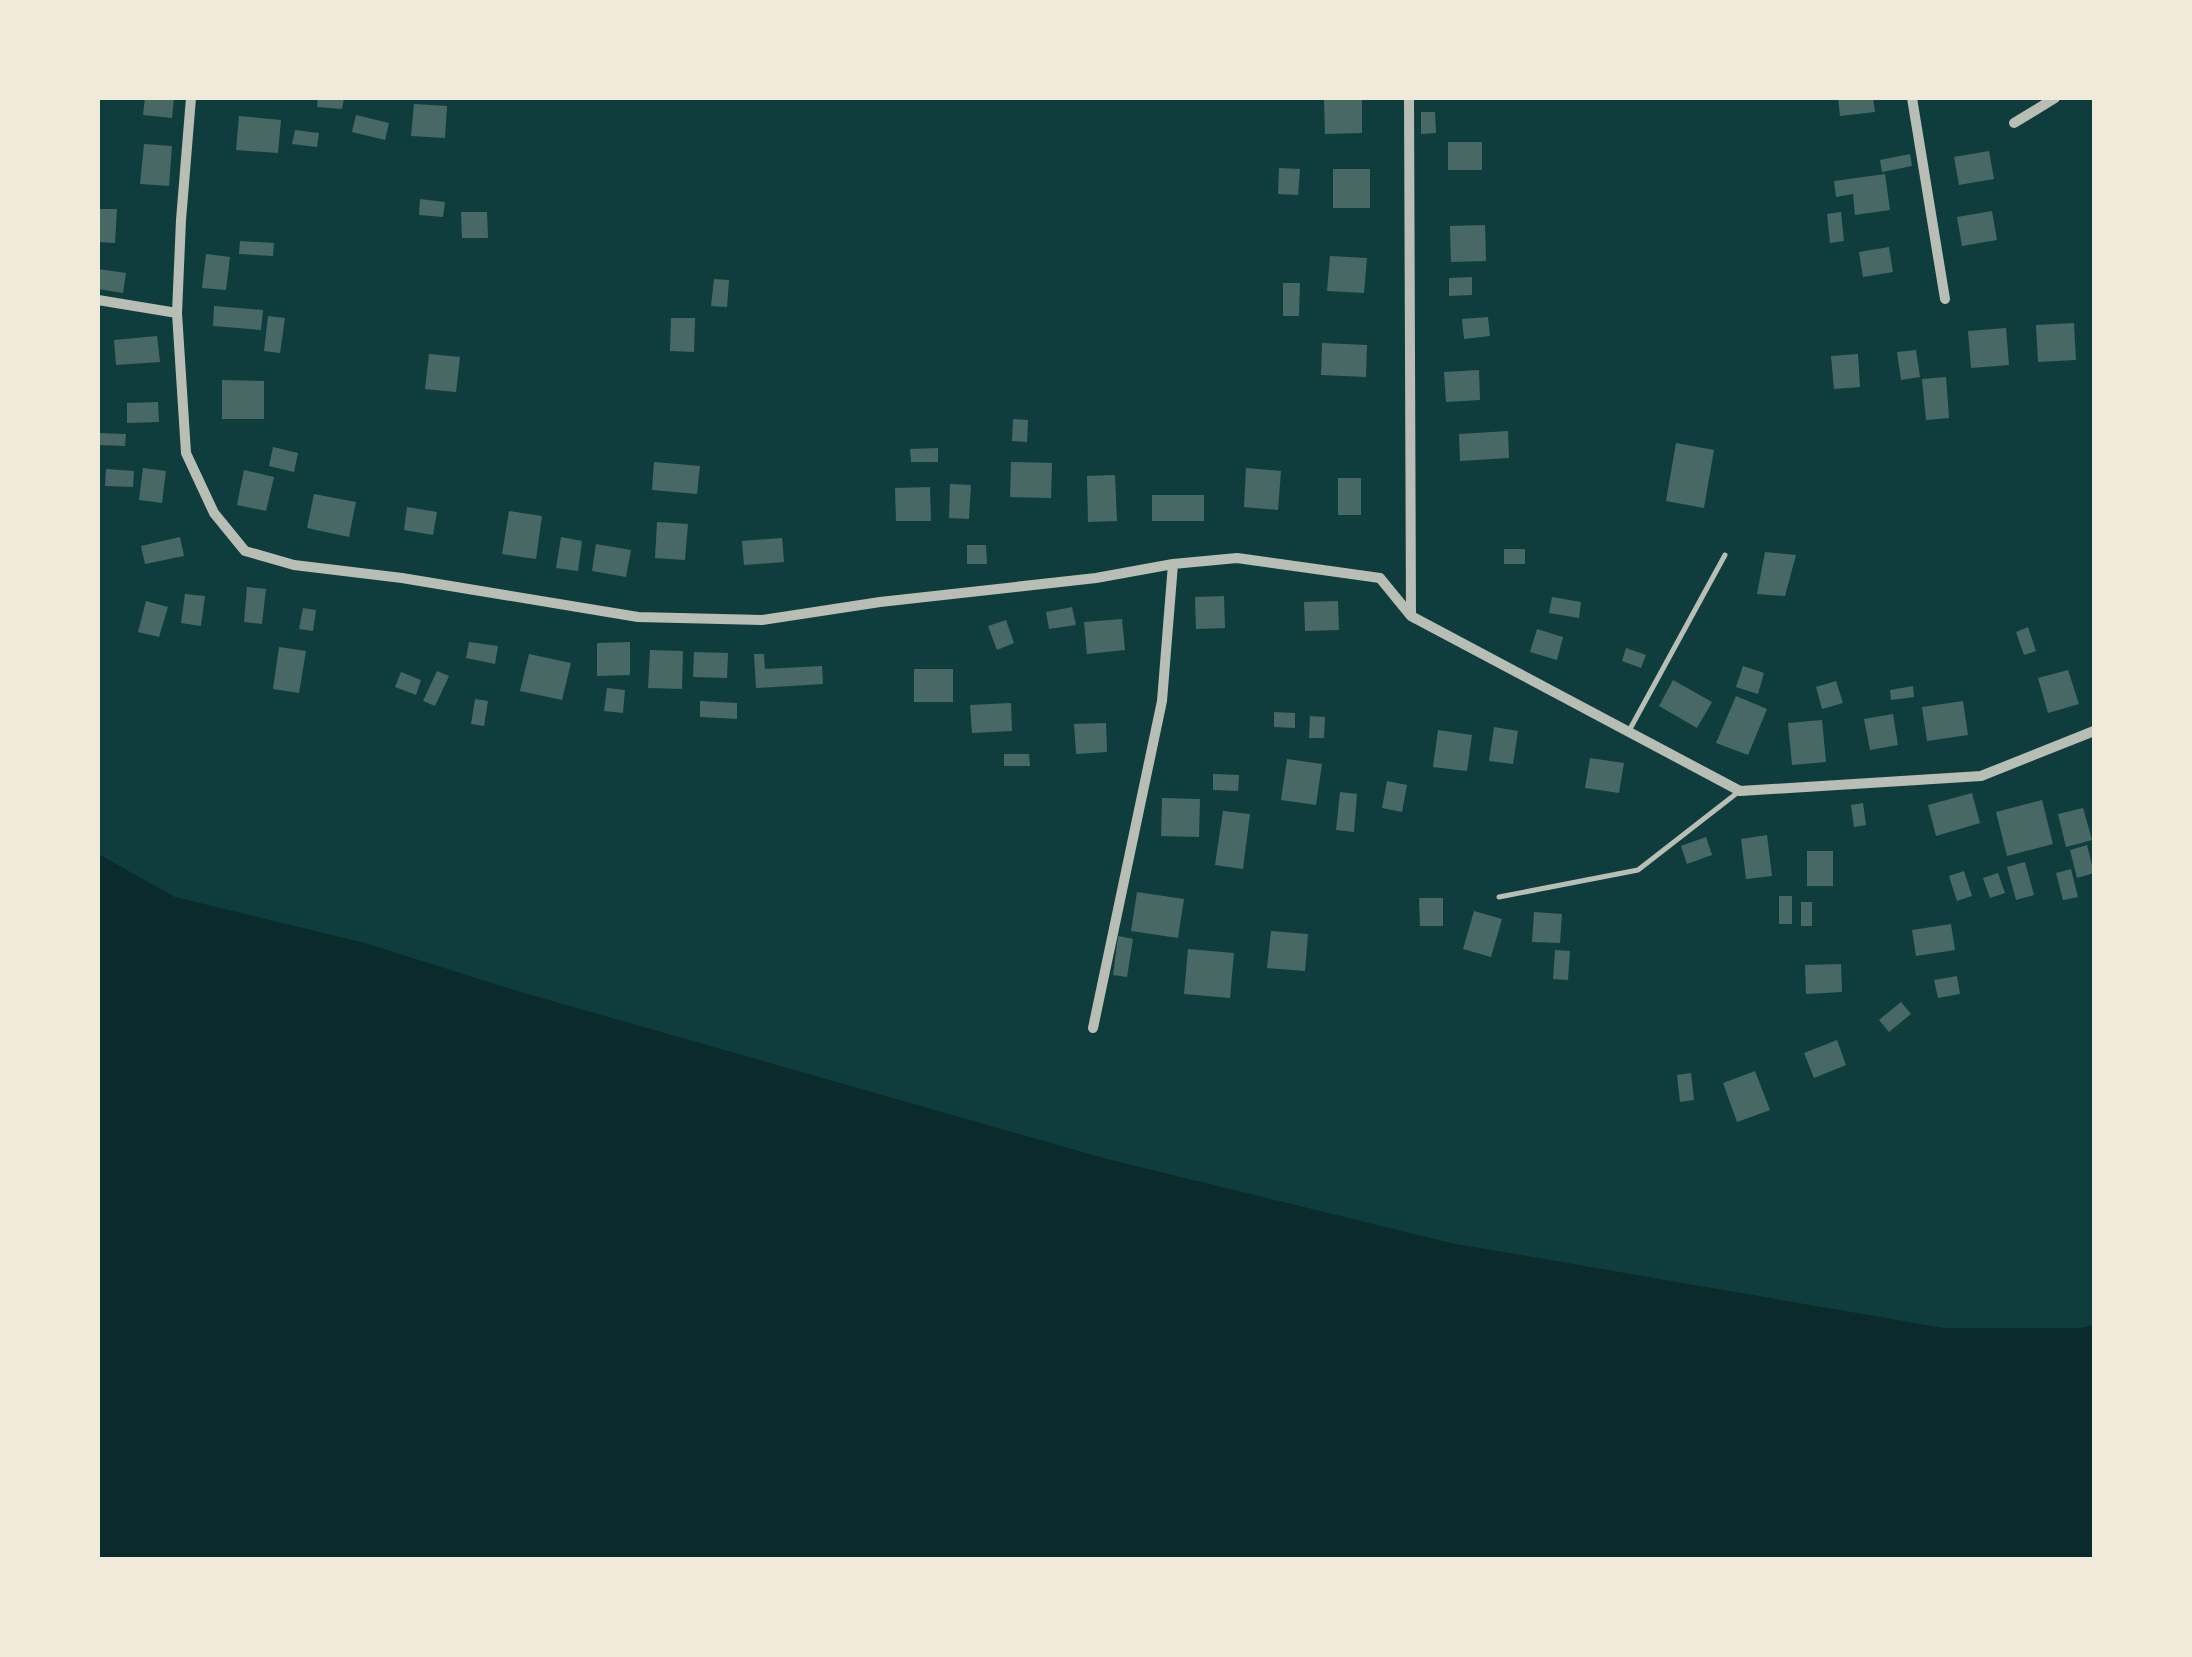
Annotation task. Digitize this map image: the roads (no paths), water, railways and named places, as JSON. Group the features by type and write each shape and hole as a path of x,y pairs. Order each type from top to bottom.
{"street":[{"path":"191,98 178,314 186,453 214,512 245,550 294,565 402,578 638,617 762,620 1237,558 1380,578 1411,616 1740,791 1982,776 2094,730"},
{"path":"1409,98 1411,616"},
{"path":"1912,98 1945,299"},
{"path":"2014,123 2055,98"},
{"path":"98,300 178,314"},
{"path":"1094,1028 1162,700 1173,564"}],"lane":[{"path":"1629,732 1725,555"},
{"path":"1499,897 1638,870 1740,791"}],"water":[{"path":"98,854 175,897 365,943 517,991 1107,1159 1451,1243 1944,1328 2094,1325 2094,1559 98,1559"}]}
